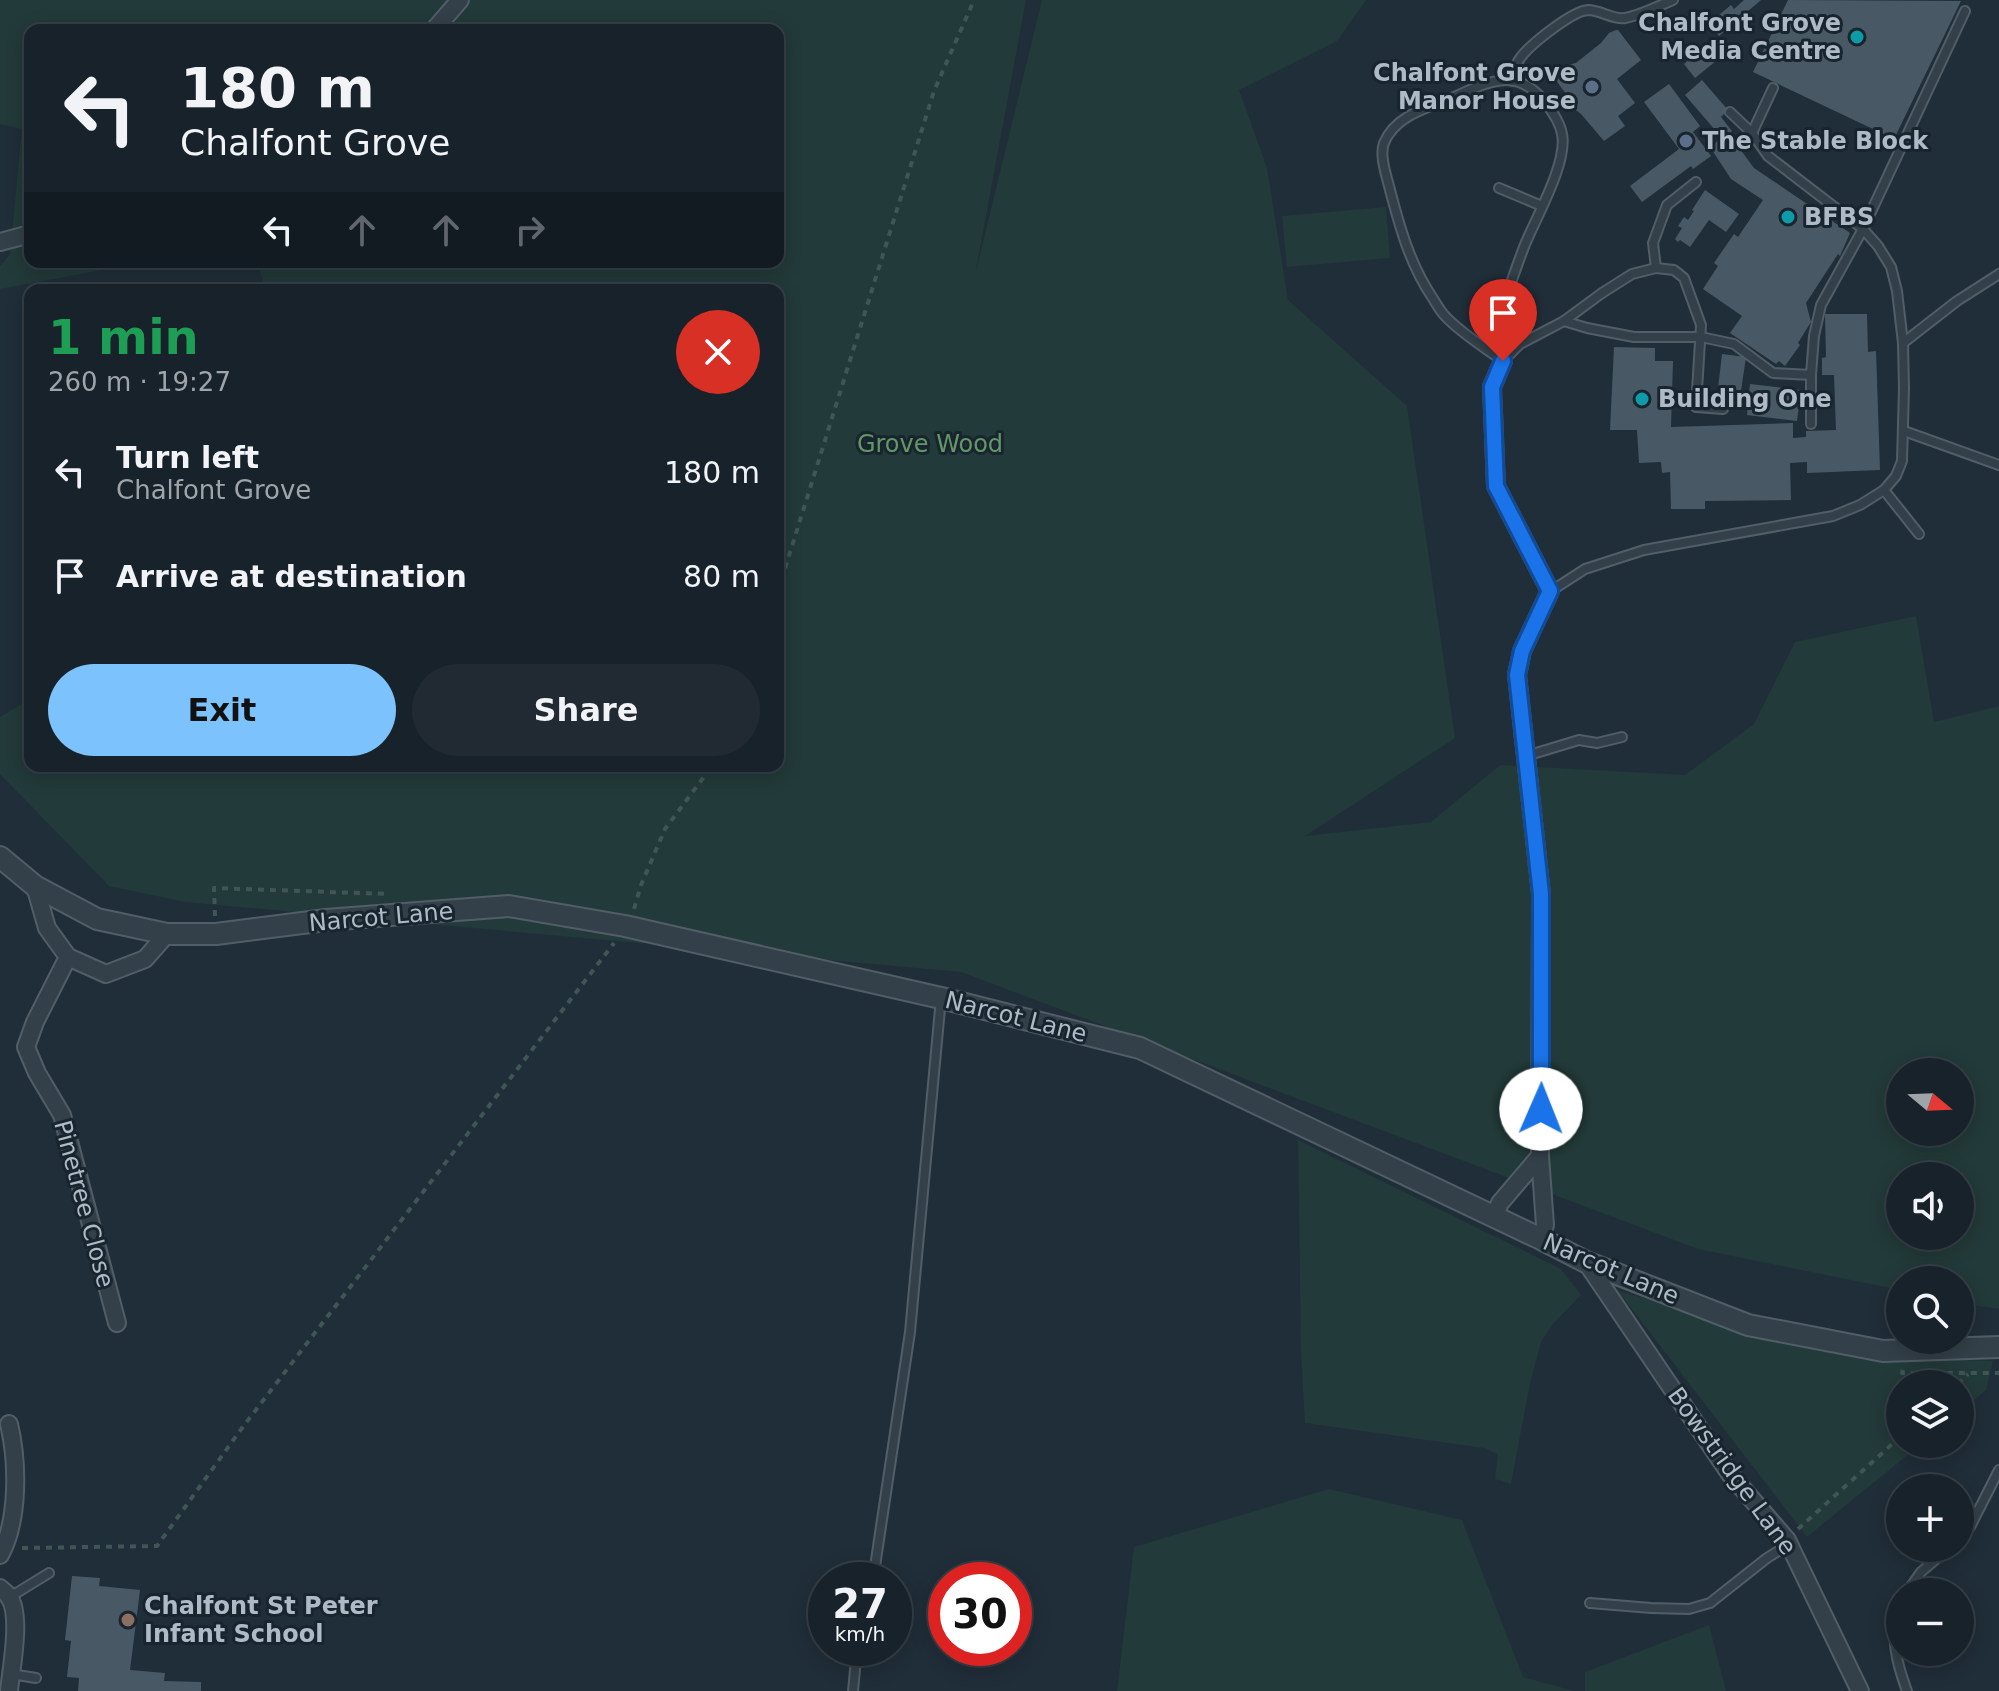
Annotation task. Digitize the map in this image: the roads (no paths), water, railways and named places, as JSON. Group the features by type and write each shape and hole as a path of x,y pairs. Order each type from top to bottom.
{"street":[{"path":"439,24 460,0"},
{"path":"0,242 24,236"},
{"path":"1503,361 1492,387 1496,486 1550,591 1522,651 1517,675 1541,894 1540,1156 1545,1225 1541,1239"},
{"name":"Narcot Lane","path":"0,857 35,886 97,919 167,934 216,934 326,920 509,906 629,917 1140,1048 1586,1262 1748,1325 1883,1351 1999,1347"},
{"path":"35,886 47,928 68,957 106,974 145,959 167,934"},
{"name":"Pinetree Close","path":"68,957 35,1022 26,1047 37,1073 62,1115 117,1323"},
{"path":"1494,1216 1500,1203 1540,1156"},
{"name":"Bowstridge Lane","path":"1586,1262 1730,1474 1788,1543 1860,1691"},
{"path":"2,1552 12,1516 15,1482 9,1424"},
{"path":"5,1593 15,1610 10,1682"}],"lane":[{"path":"1513,81 1522,55 1555,26 1577,13 1586,10 1626,18 1673,0"},
{"path":"1811,424 1814,336 1821,305 1863,229 1965,11"},
{"path":"1488,350 1515,272 1557,172 1563,149 1557,120 1540,96 1523,83 1505,79 1494,80 1404,118 1382,146 1401,233 1419,277 1445,316 1488,350 1503,361 1520,344 1564,321 1632,274 1656,268 1674,270 1684,278 1701,325 1696,407 1723,409"},
{"path":"1752,133 1773,88"},
{"path":"1550,591 1585,569 1616,558 1683,542 1833,516 1860,505 1884,490 1896,476 1902,461 1903,343 1891,267 1863,229 1768,156 1752,133 1730,112"},
{"path":"1656,268 1653,243 1667,205 1696,182"},
{"path":"1499,188 1542,206"},
{"path":"1903,343 1957,301 1999,274"},
{"path":"1564,321 1634,337 1701,337 1734,344 1773,373 1811,375"},
{"path":"1904,431 1999,465"},
{"path":"1884,490 1919,534"},
{"path":"1526,756 1579,740 1597,743 1622,737"},
{"path":"876,1562 910,1332 941,998"},
{"path":"1974,1519 1999,1470"},
{"path":"1590,1603 1689,1609 1710,1603 1788,1543"},
{"path":"1917,1578 1933,1562"},
{"path":"5,1593 49,1573"},
{"path":"853,1691 855,1666"},
{"path":"1898,1666 1907,1691"},
{"path":"10,1682 36,1678"}],"place":[{"name":"Chalfont Grove Media Centre","path":"1857,37"},
{"name":"Chalfont Grove Manor House","path":"1592,87"},
{"name":"The Stable Block","path":"1686,141"},
{"name":"BFBS","path":"1788,217"},
{"name":"Building One","path":"1642,399"},
{"name":"Chalfont St Peter Infant School","path":"128,1620"}],"park label":[{"name":"Grove Wood","path":"930,444"}]}
